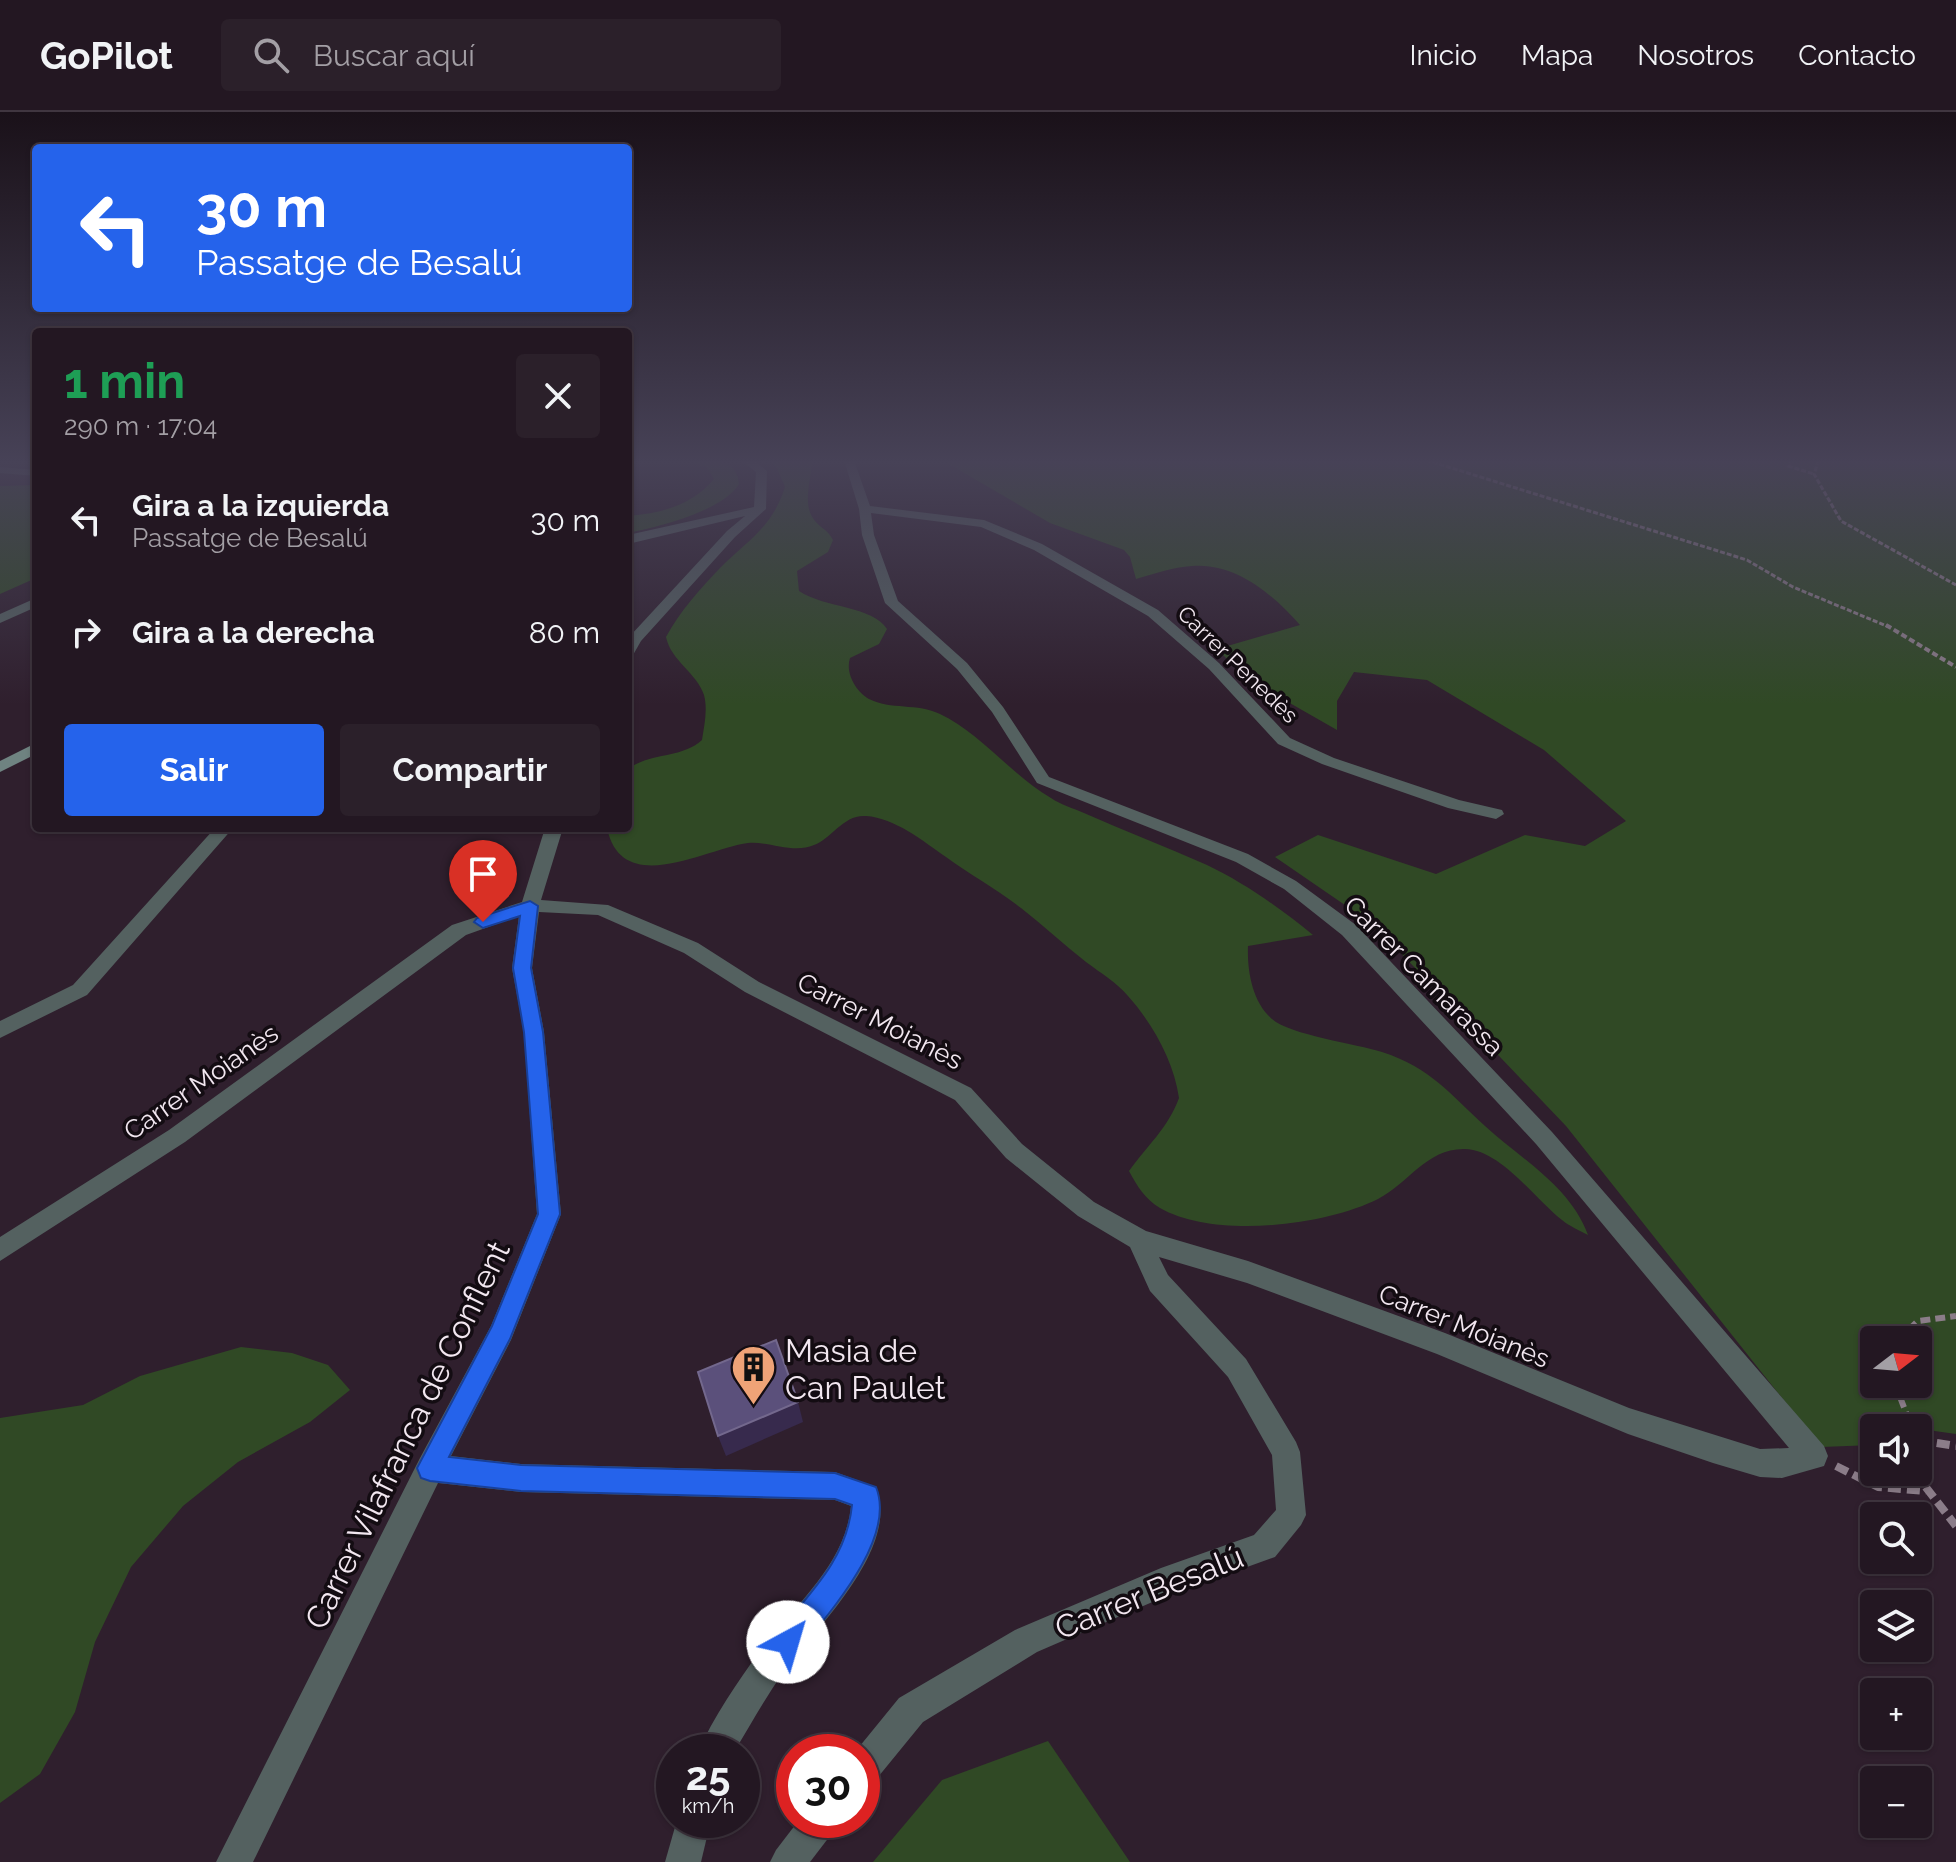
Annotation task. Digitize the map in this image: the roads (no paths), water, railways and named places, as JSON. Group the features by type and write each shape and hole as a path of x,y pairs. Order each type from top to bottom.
{"street":[{"path":"632,645 724,542"},
{"name":"Carrer Camarassa","path":"870,542 892,603 962,666 998,710 1043,780 1242,858 1290,885 1349,930 1544,1138 1814,1456"},
{"name":"Carrer Penedès","path":"1025,542 1153,613 1214,666 1284,741 1341,766 1454,804 1496,814"},
{"path":"0,619 32,604"},
{"path":"0,767 32,750"},
{"path":"0,1030 80,990 220,832"},
{"name":"Carrer Vilafranca de Conflent","path":"234,1862 430,1468 502,1332 549,1214 534,1032 522,968 530,906 553,832"},
{"name":"Carrer Moianès","path":"0,1250 177,1136 459,930 530,906 601,909 678,942 752,987 963,1094 1014,1151 1086,1209 1139,1240 1248,1272 1445,1345 1614,1416 1713,1449 1760,1463 1782,1464 1814,1456"},
{"name":"Carrer Besalú","path":"880,1748 911,1710 1026,1641 1161,1583 1264,1546 1291,1515 1286,1452 1237,1368 1159,1283 1139,1240"},
{"path":"430,1468 521,1478 835,1486 866,1497 863,1532 840,1578 771,1663 726,1734"},
{"path":"683,1862 689,1838"},
{"path":"788,1862 807,1838"}],"place":[{"name":"Masia de Can Paulet","path":"754,1407"}]}
